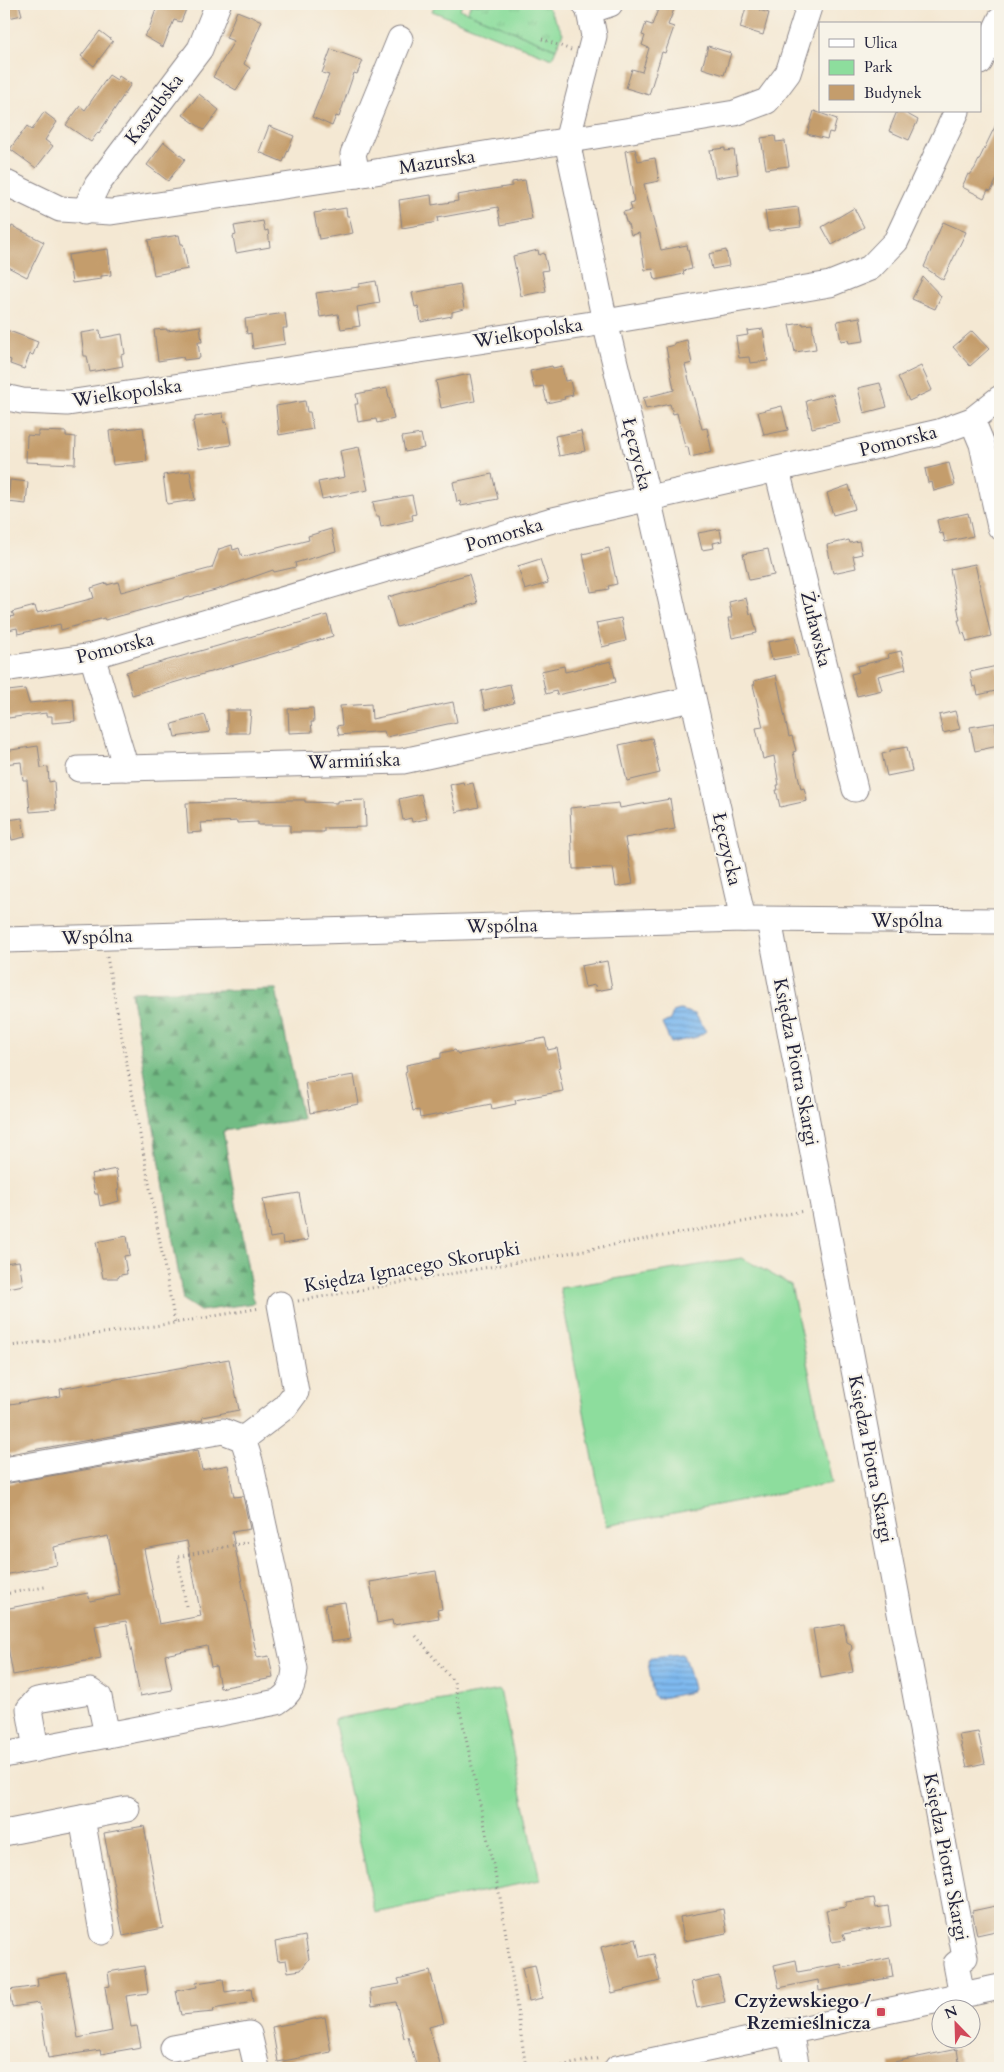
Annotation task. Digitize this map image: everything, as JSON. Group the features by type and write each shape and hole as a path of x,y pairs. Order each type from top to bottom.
{"street":[{"name":"Kaszubska","path":"84,212 97,185 200,49 218,4"},
{"name":"Mazurska","path":"4,182 60,209 84,212 111,212 357,175 735,113 767,101 788,73 810,4"},
{"name":"Łęczycka","path":"594,6 594,36 567,141 605,322 648,499 743,919"},
{"path":"982,58 1000,20"},
{"path":"357,175 353,154 400,39"},
{"name":"Wielkopolska","path":"4,398 22,401 68,402 605,322 830,284 870,268 896,241 957,112"},
{"name":"Pomorska","path":"4,670 92,656 549,521 939,432 972,420 1000,398"},
{"path":"972,420 982,444 1000,527"},
{"name":"Żuławska","path":"778,470 855,789"},
{"path":"92,656 126,768"},
{"name":"Warmińska","path":"79,769 404,761 692,699"},
{"name":"Wspólna","path":"4,940 743,919 1000,921"},
{"name":"Księdza Piotra Skargi","path":"769,920 965,1957 956,1964 962,1995"},
{"path":"242,1439 285,1407 296,1392 280,1304"},
{"path":"4,1470 223,1431 242,1439 250,1461 295,1669 294,1681 288,1696 278,1702 4,1755"},
{"path":"36,1749 29,1709 37,1700 90,1691 99,1697 107,1735"},
{"path":"4,1833 127,1809"},
{"path":"82,1818 102,1932"},
{"path":"617,2068 1000,1987"},
{"path":"790,2032 797,2068"},
{"path":"173,2048 249,2034 257,2068"}],"path":[{"path":"542,39 588,57"},
{"path":"104,936 175,1323"},
{"name":"Księdza Ignacego Skorupki","path":"4,1347 175,1323 824,1208"},
{"path":"186,1606 178,1557 267,1539"},
{"path":"4,1594 45,1587"},
{"path":"416,1636 454,1682 501,1902 526,2068"}],"green space":[{"path":"435,4 463,4 460,9 556,49 552,59 432,11"},
{"path":"471,4 546,4 563,33 556,49 467,12"},
{"path":"276,989 302,1119 223,1131 254,1303 200,1311 183,1300 131,992"},
{"path":"742,1258 791,1285 832,1483 606,1526 560,1288"},
{"path":"500,1690 540,1880 375,1913 334,1719"}],"water":[{"path":"680,1010 695,1014 706,1031 697,1037 671,1043 662,1024 670,1020 673,1012"},
{"path":"681,1654 684,1656 693,1688 691,1692 656,1699 653,1695 648,1661 652,1657"}],"building":[{"path":"4,4 19,4 22,15 4,19"},
{"path":"158,4 188,4 181,22 174,20 163,47 144,36 149,29"},
{"path":"660,4 676,4 668,25 674,27 665,53 662,52 649,95 626,88 632,69 642,72 649,48 642,45 645,36 642,35 646,23 652,25"},
{"path":"747,4 761,4 759,10 769,13 763,35 740,28"},
{"path":"237,11 262,21 244,64 250,68 236,90 213,77 234,41 226,38"},
{"path":"100,31 113,41 94,66 81,56"},
{"path":"708,46 731,53 724,75 702,68"},
{"path":"331,49 363,61 357,74 354,73 339,117 336,116 332,126 312,117 329,75 322,73"},
{"path":"109,75 117,80 119,76 131,84 91,142 66,125 80,106 85,110"},
{"path":"199,94 219,110 204,130 183,115"},
{"path":"814,111 837,119 833,133 829,132 827,139 807,134"},
{"path":"44,112 57,122 45,140 53,146 36,168 10,149 27,126 32,130"},
{"path":"897,112 904,112 918,120 909,140 889,131"},
{"path":"1000,116 1000,173 991,191 988,190 984,198 962,187 968,174 970,175 975,168"},
{"path":"269,126 294,136 283,162 259,152"},
{"path":"775,136 776,142 785,141 789,166 766,169 761,138"},
{"path":"164,142 185,159 168,181 147,165"},
{"path":"725,148 725,151 734,150 738,174 715,178 710,150"},
{"path":"635,149 638,161 655,158 659,181 644,184 661,250 687,245 692,269 683,271 684,274 655,280 653,269 645,270 639,233 631,235 623,212 632,210 630,203 634,202 625,151"},
{"path":"525,180 532,219 501,225 498,207 437,218 438,222 402,228 399,200 431,195 432,205 458,201 457,195 512,186 512,182"},
{"path":"798,207 801,227 768,231 765,211"},
{"path":"346,208 353,233 319,239 314,213"},
{"path":"854,208 864,227 832,245 822,227"},
{"path":"263,221 265,231 268,230 270,247 236,253 233,236 236,235 234,226"},
{"path":"943,222 966,232 943,280 924,267"},
{"path":"12,226 44,242 27,277 4,265 4,242"},
{"path":"179,235 181,244 183,244 188,269 154,275 148,240"},
{"path":"108,249 111,275 101,276 101,279 72,283 68,255"},
{"path":"538,250 539,255 544,253 548,270 542,271 546,291 521,296 513,256"},
{"path":"726,250 729,266 712,269 709,254"},
{"path":"923,277 941,296 935,309 912,299"},
{"path":"376,281 380,303 357,307 360,326 341,329 338,314 320,317 316,293 359,287 359,284"},
{"path":"460,284 464,309 452,312 452,316 421,322 418,306 415,307 412,293"},
{"path":"285,313 287,328 283,328 285,344 253,349 251,333 247,334 245,319"},
{"path":"860,317 864,341 849,343 848,340 841,341 837,321"},
{"path":"803,323 803,325 812,324 816,349 795,352 789,325"},
{"path":"200,326 202,342 198,342 200,358 184,360 183,357 158,361 154,330 167,329 167,331"},
{"path":"4,329 38,342 33,355 30,354 24,369 10,364 11,360 4,357"},
{"path":"763,329 768,361 750,363 749,357 739,358 736,337 748,335 747,331"},
{"path":"100,330 101,338 122,334 125,354 121,355 123,366 90,372 87,356 84,356 81,333"},
{"path":"972,331 989,349 970,366 953,347"},
{"path":"687,340 692,363 685,365 702,429 707,428 712,452 690,457 688,447 685,447 677,413 673,414 670,404 646,409 643,398 674,390 666,347"},
{"path":"552,366 553,368 562,366 565,381 570,380 573,395 547,403 543,386 534,388 530,371"},
{"path":"921,366 932,390 909,401 898,377"},
{"path":"470,374 475,401 441,408 436,381"},
{"path":"880,383 887,407 864,413 858,388"},
{"path":"387,388 394,419 377,423 376,419 358,422 355,404 358,404 356,394"},
{"path":"833,394 840,422 812,428 806,401"},
{"path":"305,401 307,412 310,412 313,429 279,435 276,406"},
{"path":"782,406 788,430 764,435 758,412"},
{"path":"223,413 224,423 227,422 231,445 198,450 193,422 195,417"},
{"path":"143,427 147,461 113,465 109,431"},
{"path":"38,431 66,432 66,436 76,437 75,464 26,462 27,435 38,436"},
{"path":"581,431 585,451 559,456 555,436"},
{"path":"421,434 424,448 405,452 402,437"},
{"path":"359,447 368,490 322,499 318,482 345,477 340,451"},
{"path":"949,463 955,485 934,491 932,482 928,483 925,469"},
{"path":"190,471 195,500 167,504 163,475"},
{"path":"492,474 498,499 461,506 460,501 457,502 453,482"},
{"path":"10,480 28,482 26,504 8,502"},
{"path":"849,485 855,509 833,515 827,493"},
{"path":"412,495 416,514 412,515 413,520 381,527 373,502"},
{"path":"968,513 973,536 945,542 943,533 940,534 937,520"},
{"path":"331,529 336,551 295,563 296,567 274,572 273,570 219,589 61,630 60,624 18,634 17,628 4,631 4,619 14,616 12,612 35,606 37,613 94,598 91,588 107,583 107,585 118,582 121,592 212,568 219,549 232,545 233,550 239,548 242,557 309,540 308,536"},
{"path":"720,529 722,541 713,543 714,548 702,550 698,533"},
{"path":"849,540 850,543 859,541 862,554 853,556 856,568 833,573 827,545"},
{"path":"609,548 617,584 608,586 609,589 591,592 583,554"},
{"path":"768,549 774,575 749,580 743,554"},
{"path":"540,559 548,583 525,590 518,566"},
{"path":"975,564 991,636 967,642 964,633 962,634 958,620 960,620 950,569"},
{"path":"469,574 478,603 397,627 388,597"},
{"path":"746,598 757,633 732,638 728,618 732,618 729,602"},
{"path":"327,615 333,636 132,695 126,672"},
{"path":"621,618 626,641 602,647 596,623"},
{"path":"795,637 799,655 772,660 768,642"},
{"path":"901,651 906,669 878,676 882,690 857,696 851,674 859,672 857,666 889,658 888,654"},
{"path":"611,661 616,682 557,695 556,691 546,694 541,671 564,666 565,672"},
{"path":"997,666 1000,690 978,695 976,686 973,687 970,672"},
{"path":"776,675 789,737 792,736 796,751 793,752 801,789 804,788 807,801 780,807 776,790 778,790 777,785 779,785 774,756 763,759 756,728 763,727 753,685 755,684 754,681"},
{"path":"510,684 514,703 485,710 481,691"},
{"path":"25,689 29,703 73,699 75,721 52,723 52,716 46,716 46,713 8,718 7,711 4,712 4,695 8,695 8,691"},
{"path":"453,702 457,722 386,737 384,731 339,735 337,726 342,725 340,706 371,704 372,719"},
{"path":"313,708 314,722 311,722 312,732 289,733 288,709"},
{"path":"227,710 251,710 249,733 227,733"},
{"path":"955,711 960,729 943,733 939,715"},
{"path":"205,715 210,732 175,737 172,724"},
{"path":"995,723 998,746 975,751 970,727"},
{"path":"652,738 660,773 627,781 619,745"},
{"path":"38,746 41,768 48,767 49,782 54,781 56,810 30,812 27,780 23,780 21,762 4,764 4,751"},
{"path":"907,747 912,771 887,776 882,754 890,752 890,750"},
{"path":"463,782 464,785 473,783 479,807 456,812 450,785"},
{"path":"421,794 427,819 412,822 411,818 403,820 399,799"},
{"path":"670,799 675,829 625,838 633,884 616,887 613,868 573,869 570,808 619,803 620,808"},
{"path":"290,800 337,803 337,801 365,800 366,827 324,828 324,832 290,832 290,825 258,825 258,822 237,823 237,821 201,823 202,832 188,833 186,803"},
{"path":"22,818 25,837 12,840 8,820"},
{"path":"607,961 612,988 596,991 595,985 585,987 581,966"},
{"path":"545,1038 548,1050 557,1048 561,1067 558,1068 563,1091 515,1100 516,1104 492,1109 491,1104 420,1118 419,1110 413,1111 405,1072 407,1071 406,1065 441,1058 441,1053 455,1050 458,1054"},
{"path":"354,1075 359,1104 310,1113 305,1083"},
{"path":"116,1169 119,1201 100,1206 98,1194 95,1194 91,1174"},
{"path":"299,1193 308,1240 283,1244 282,1236 270,1238 263,1199"},
{"path":"127,1236 130,1255 124,1256 127,1274 120,1275 118,1278 103,1278 96,1242"},
{"path":"19,1261 23,1285 4,1289 4,1263"},
{"path":"229,1359 239,1410 202,1417 203,1420 4,1455 4,1405 61,1396 60,1389"},
{"path":"198,1450 202,1470 228,1465 234,1497 243,1496 250,1529 232,1532 257,1658 269,1656 273,1678 220,1688 216,1666 211,1667 207,1646 165,1655 172,1690 140,1696 126,1621 95,1626 101,1658 13,1675 4,1624 4,1609 88,1593 90,1601 120,1595 108,1536 54,1547 57,1565 4,1575 4,1484","holes":["187,1541 201,1616 159,1624 144,1549"]},
{"path":"436,1571 442,1609 437,1610 439,1618 393,1625 392,1620 377,1623 370,1582"},
{"path":"345,1602 351,1639 331,1642 325,1605"},
{"path":"844,1624 847,1642 851,1644 852,1649 849,1653 853,1672 821,1678 813,1629"},
{"path":"978,1732 985,1763 967,1767 959,1735"},
{"path":"144,1826 163,1928 123,1936 104,1833"},
{"path":"874,1898 876,1908 888,1906 891,1926 843,1934 845,1940 832,1942 826,1910 846,1907 846,1902"},
{"path":"1000,1905 1000,1930 977,1935 972,1911"},
{"path":"723,1909 727,1933 684,1941 680,1917"},
{"path":"305,1936 309,1959 301,1970 288,1972 286,1960 278,1961 275,1942"},
{"path":"636,1939 640,1957 654,1954 660,1981 612,1993 601,1947"},
{"path":"890,1958 893,1977 819,1991 818,1980 779,1988 774,1965 796,1960 798,1972 841,1964 842,1968"},
{"path":"535,1965 542,1998 529,2001 522,1968"},
{"path":"144,1966 148,1993 126,1996 131,2027 137,2026 141,2047 101,2054 100,2050 48,2058 39,2003 12,2007 9,1990 38,1986 37,1978 67,1973 78,2038 112,2031 105,1987 110,1986 108,1972"},
{"path":"430,1971 444,2023 429,2027 441,2068 417,2068 408,2037 404,2038 396,2002 372,2006 370,1989 400,1984 398,1979"},
{"path":"719,1976 725,2002 697,2008 691,1982"},
{"path":"223,1979 225,1992 251,1988 253,2002 213,2009 214,2012 181,2015 176,1991 197,1987 196,1983"},
{"path":"325,2017 331,2052 278,2062 272,2027"},
{"path":"952,2050 957,2050 959,2062 928,2068 889,2068 889,2063"}],"place":[{"name":"Czyżewskiego / Rzemieślnicza","path":"881,2012"}]}
